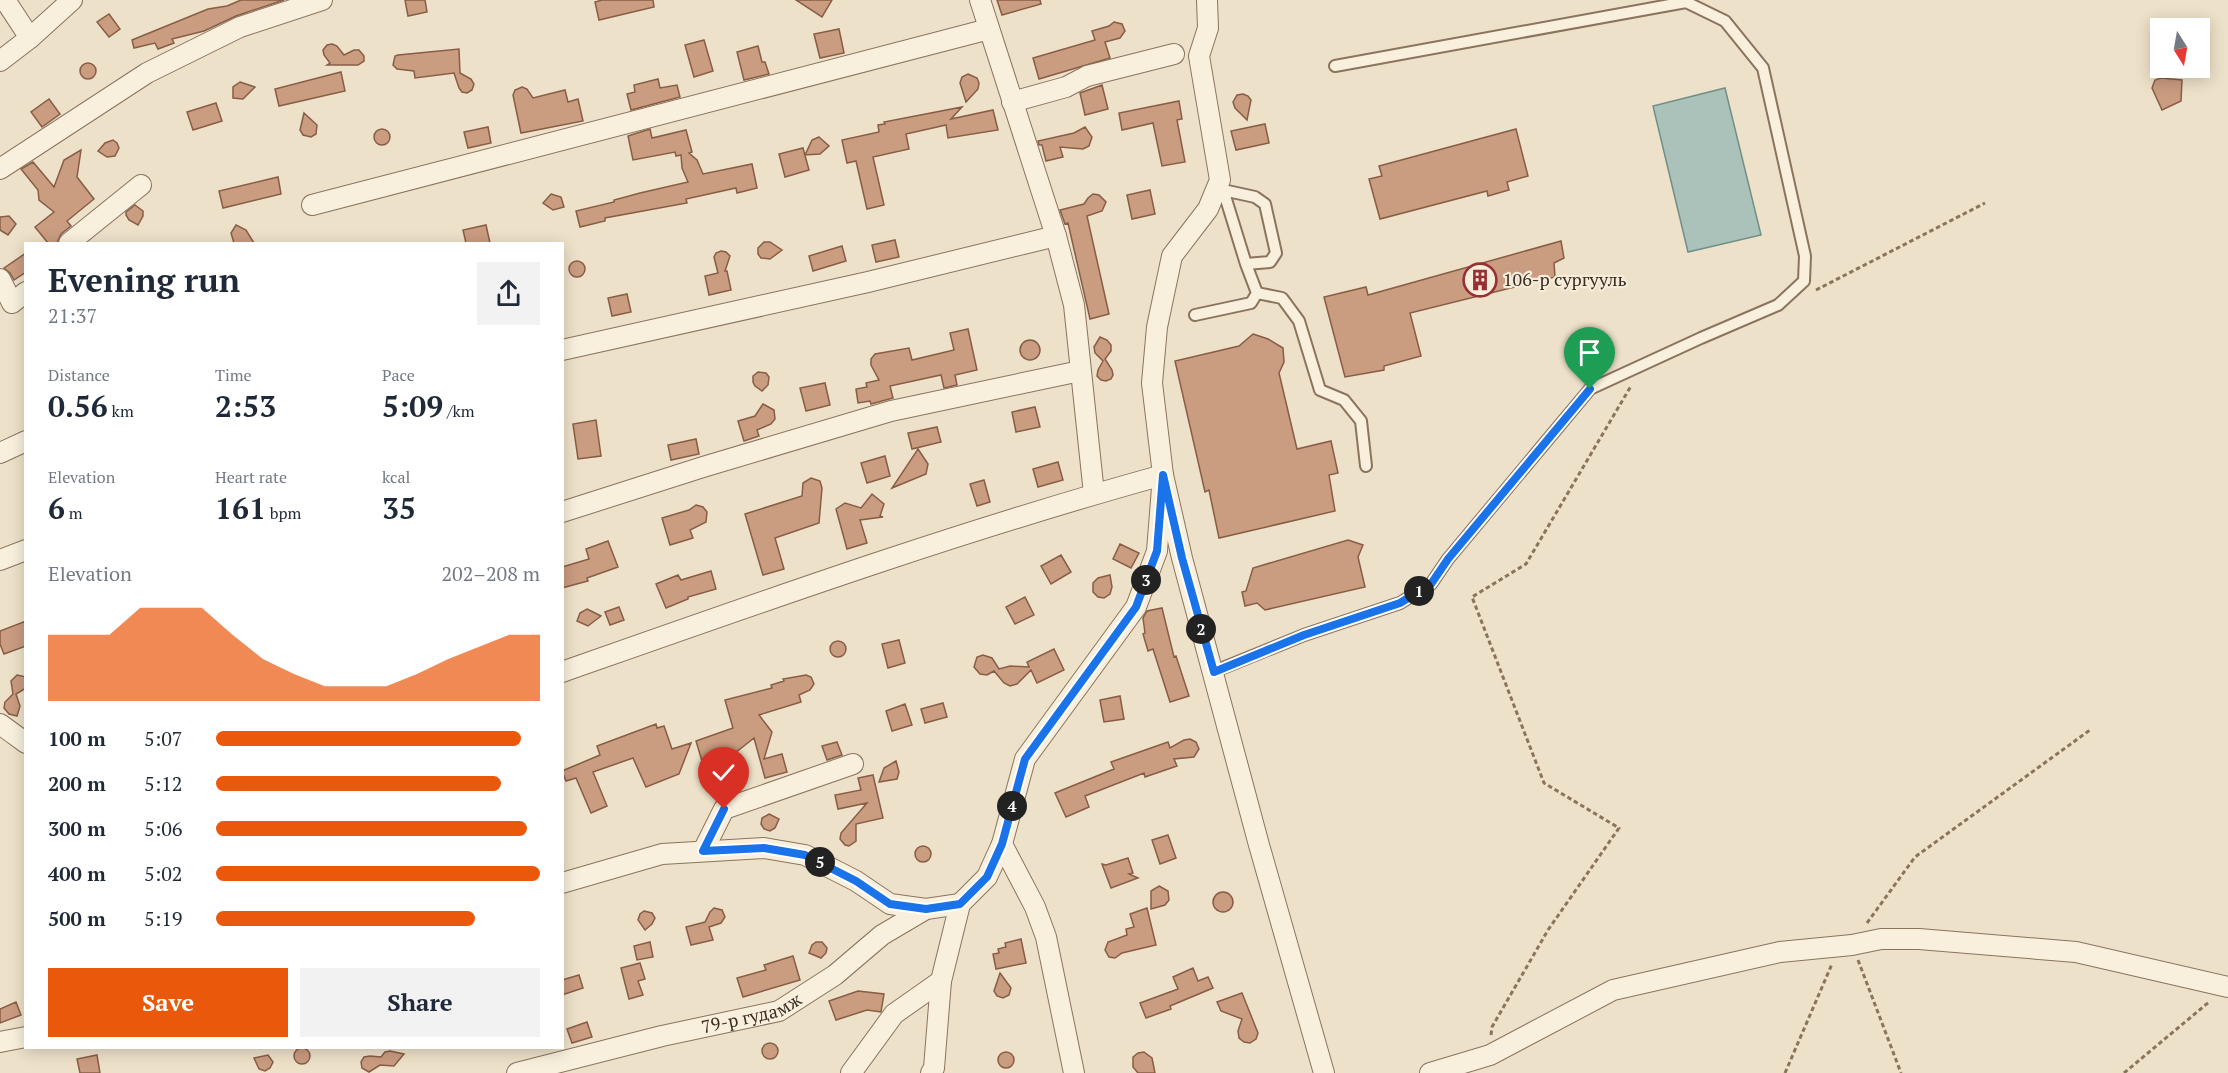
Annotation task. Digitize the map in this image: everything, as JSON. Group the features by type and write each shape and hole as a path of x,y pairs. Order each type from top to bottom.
{"street":[{"path":"5,0 30,38"},
{"path":"0,62 72,0"},
{"path":"0,170 147,73 240,27 322,0"},
{"path":"980,0 1056,236 1074,305 1080,371 1089,429 1094,494"},
{"path":"1207,0 1208,28 1199,56 1222,185 1172,256 1156,327 1152,382 1163,475 1182,558 1259,845 1324,1073"},
{"path":"312,205 989,28"},
{"path":"1012,102 1065,87 1088,76 1174,54"},
{"path":"70,242 141,185"},
{"path":"564,350 868,282 1056,236"},
{"path":"0,279 13,302"},
{"path":"564,511 891,411 1080,371"},
{"path":"0,453 24,442"},
{"path":"564,671 813,584 1094,494 1163,475"},
{"path":"931,1073 934,1068 941,981 960,904 987,877 1002,844 1025,759 1136,607 1157,551 1163,475"},
{"path":"0,560 24,551"},
{"path":"0,724 24,742"},
{"path":"703,851 724,809 853,764"},
{"path":"1002,844 1035,908 1046,937 1074,1073"},
{"path":"564,882 662,854 764,848 805,855 856,881 890,904 926,909"},
{"name":"79-р гудамж","path":"517,1073 662,1036 779,1011 835,975 882,935 926,909 960,904"},
{"path":"1430,1073 1490,1055 1613,990 1780,952 1852,945 1881,939 1918,939 2076,952 2227,987"},
{"path":"851,1073 894,1014 941,981"},
{"path":"0,1042 24,1037"}],"lane":[{"path":"1214,672 1304,635 1400,603 1431,584 1448,559 1590,389 1778,305 1804,281 1805,255 1763,68 1725,21 1686,2 1335,66"},
{"path":"1222,185 1255,197 1265,204 1276,253 1270,262 1246,264"},
{"path":"1222,185 1257,293"},
{"path":"1195,315 1251,303 1257,293"},
{"path":"1257,293 1282,298 1299,321 1320,390 1344,400 1361,421 1366,466"}],"path":[{"path":"1808,295 1984,203"},
{"path":"1490,1055 1492,1027 1548,930 1619,828 1544,783 1472,597 1526,564 1630,386 1641,381"},
{"path":"1785,1073 1832,964 1852,945 1915,857 2090,730"},
{"path":"1852,945 1901,1073"},
{"path":"2124,1073 2227,987"}],"water":[{"path":"1725,88 1761,235 1688,252 1653,106"}],"building":[{"path":"241,0 284,0 236,16 204,31 172,39 174,43 158,49 155,43 134,48 132,40 208,9 227,6"},
{"path":"405,0 425,0 427,12 408,16"},
{"path":"653,0 654,7 599,20 595,2"},
{"path":"796,0 832,0 822,17"},
{"path":"997,0 1040,0 1041,4 1002,15"},
{"path":"109,14 120,29 109,37 97,22"},
{"path":"1114,22 1122,24 1125,31 1120,38 1105,42 1110,58 1039,79 1033,58 1095,40 1092,31 1109,26"},
{"path":"839,29 844,53 820,58 814,34"},
{"path":"704,40 713,71 694,77 685,45"},
{"path":"327,45 337,46 344,55 359,50 364,56 364,61 358,65 327,65 330,63 323,50"},
{"path":"758,46 762,62 765,62 769,74 744,80 737,52"},
{"path":"459,49 460,73 471,79 474,84 472,90 467,93 462,92 459,88 454,73 415,78 414,71 397,69 393,65 395,56 398,55"},
{"path":"88,63 96,71 88,79 80,71"},
{"path":"341,72 345,91 279,106 275,89"},
{"path":"968,74 977,78 979,83 978,89 966,102 960,83 962,77"},
{"path":"2161,78 2182,80 2181,101 2162,110 2152,88 2155,80"},
{"path":"658,79 660,88 677,85 680,97 631,110 627,94 635,92 634,85"},
{"path":"240,82 255,87 243,99 233,98 233,87"},
{"path":"1102,85 1108,109 1085,115 1080,93"},
{"path":"522,87 527,89 533,98 565,90 568,102 578,99 583,121 521,133 513,95 515,90"},
{"path":"1243,94 1251,100 1247,120 1235,108 1233,102 1237,95"},
{"path":"49,99 60,114 42,127 31,112"},
{"path":"1179,101 1182,119 1177,120 1185,162 1162,166 1153,123 1122,130 1119,113"},
{"path":"216,103 222,121 193,130 187,112"},
{"path":"962,107 951,119 993,110 998,130 948,138 946,125 906,134 909,149 873,157 884,205 867,209 856,161 847,163 842,140 879,132 878,125 885,124 884,122"},
{"path":"304,113 317,125 316,134 311,137 303,135 300,130"},
{"path":"1265,124 1269,143 1236,150 1231,131"},
{"path":"488,127 491,143 468,148 464,132"},
{"path":"1085,127 1092,137 1089,146 1083,149 1060,147 1063,157 1046,161 1042,145 1039,145 1038,141 1074,133"},
{"path":"379,129 385,129 390,137 388,143 379,145 374,140 374,134"},
{"path":"650,129 652,138 686,130 692,152 689,153 697,160 703,174 752,164 757,188 737,193 736,188 686,199 687,203 605,218 605,221 580,227 576,211 688,182 682,168 681,155 676,156 675,152 633,160 628,136"},
{"path":"1516,129 1528,176 1507,182 1509,190 1488,196 1487,191 1380,219 1369,179 1382,176 1379,166"},
{"path":"819,137 829,146 820,154 805,155 812,140"},
{"path":"113,140 119,148 115,156 107,157 98,151 105,143"},
{"path":"803,148 809,170 785,177 779,154"},
{"path":"81,150 77,177 94,199 67,221 71,226 61,234 57,242 47,242 35,227 54,212 39,200 38,190 21,169 33,162 54,187 64,160"},
{"path":"278,177 281,194 223,208 219,191"},
{"path":"1150,190 1155,214 1132,219 1127,195"},
{"path":"551,194 561,197 564,207 553,210 543,203"},
{"path":"1093,194 1099,195 1106,202 1102,211 1087,216 1109,314 1090,319 1068,223 1065,224 1060,210 1084,204"},
{"path":"135,205 143,211 138,225 129,220 126,215 126,212"},
{"path":"9,216 16,224 8,235 0,230 0,217"},
{"path":"236,225 246,230 253,242 234,242 231,233"},
{"path":"486,225 490,242 466,242 463,230"},
{"path":"895,240 899,257 876,262 872,245"},
{"path":"1561,241 1564,258 1554,263 1555,277 1410,313 1421,356 1384,366 1384,370 1345,377 1324,297 1366,287 1368,295"},
{"path":"764,242 770,242 782,250 770,259 761,258 758,248"},
{"path":"842,246 846,261 813,271 809,256"},
{"path":"721,251 730,256 725,271 727,271 731,290 709,295 705,276 718,273 714,257"},
{"path":"24,254 24,273 14,280 4,268"},
{"path":"574,261 580,261 585,269 583,275 574,277 569,272 569,266"},
{"path":"627,294 631,312 612,316 608,298"},
{"path":"968,329 977,370 955,375 957,385 944,388 941,375 890,386 893,398 871,404 870,401 858,403 856,389 867,387 866,383 879,380 871,365 871,359 875,354 909,348 912,360 954,350 950,333"},
{"path":"1253,334 1268,339 1283,348 1284,362 1279,373 1297,449 1331,441 1338,473 1329,475 1335,511 1219,538 1209,490 1205,492 1175,361 1239,346"},
{"path":"1100,337 1111,345 1111,351 1105,359 1113,375 1106,381 1097,376 1103,361 1095,353 1094,347"},
{"path":"1026,340 1034,340 1040,346 1040,354 1034,360 1026,360 1020,354 1020,346"},
{"path":"758,372 766,373 769,377 768,385 762,391 753,382 753,376"},
{"path":"825,383 830,405 806,411 800,388"},
{"path":"763,404 774,410 775,419 771,424 757,430 759,436 744,441 738,421 755,416"},
{"path":"1035,407 1040,427 1016,432 1012,412"},
{"path":"596,420 601,456 578,459 573,424"},
{"path":"937,427 941,442 912,449 908,433"},
{"path":"696,439 699,454 671,460 668,445"},
{"path":"918,449 928,464 926,474 892,488"},
{"path":"885,456 890,476 867,483 861,463"},
{"path":"1058,462 1063,480 1038,487 1033,469"},
{"path":"811,478 820,481 822,488 819,523 775,538 784,569 763,575 745,514 802,496 803,483"},
{"path":"984,480 990,502 977,506 970,484"},
{"path":"872,494 884,504 880,516 883,517 860,520 867,543 847,549 836,509 845,503 861,508"},
{"path":"696,505 703,507 707,512 706,522 690,530 693,538 670,545 662,518 689,510"},
{"path":"1348,540 1363,545 1358,557 1365,587 1265,610 1257,603 1245,606 1242,592 1246,591 1253,568"},
{"path":"608,541 618,567 587,578 588,581 564,587 564,566 589,559 586,549"},
{"path":"1120,544 1139,553 1131,568 1113,559"},
{"path":"1061,555 1071,572 1051,584 1041,566"},
{"path":"711,571 716,589 688,597 666,608 656,584 678,575 681,580"},
{"path":"1110,575 1112,587 1110,594 1104,598 1098,597 1093,592 1093,583 1098,578"},
{"path":"1025,597 1034,615 1015,624 1006,607"},
{"path":"619,607 624,620 610,625 605,612"},
{"path":"1162,608 1174,657 1176,656 1189,696 1170,702 1153,649 1148,651 1143,634 1145,633 1143,618 1147,611"},
{"path":"587,609 601,616 588,626 577,621 580,613"},
{"path":"24,622 24,647 4,654 0,644 0,631"},
{"path":"899,640 905,663 888,668 882,644"},
{"path":"835,641 841,641 846,649 844,655 835,657 830,652 830,646"},
{"path":"1054,649 1064,670 1037,683 1031,670 1017,684 1010,686 1004,683 994,671 987,675 980,674 974,667 977,657 983,655 992,658 999,669 1010,666 1029,667 1027,662"},
{"path":"17,675 24,677 24,689 16,694 20,706 17,716 9,714 4,708 5,702 13,694 11,681"},
{"path":"806,675 811,677 814,684 810,690 799,695 801,702 759,715 772,732 764,759 782,754 787,772 765,778 754,738 735,753 724,753 702,761 696,741 733,728 725,700 772,688 771,685 784,681 783,679"},
{"path":"1120,696 1124,719 1104,722 1100,700"},
{"path":"943,703 947,717 925,723 921,709"},
{"path":"905,704 912,725 892,731 886,711"},
{"path":"656,724 657,728 664,726 672,749 691,743 679,774 646,787 633,758 593,772 607,806 591,813 576,778 566,781 564,770 600,755 597,746"},
{"path":"1190,739 1196,742 1199,749 1194,757 1174,759 1177,766 1145,777 1144,773 1085,796 1089,807 1066,817 1055,793 1114,769 1111,762 1168,742 1170,748"},
{"path":"837,742 842,755 827,760 822,746"},
{"path":"896,761 899,772 897,779 879,782 884,768"},
{"path":"873,775 883,818 856,824 856,841 849,846 845,845 840,839 841,833 867,803 838,809 835,795 861,790 858,778"},
{"path":"769,814 779,819 775,828 770,831 764,829 761,824 762,818"},
{"path":"1168,835 1176,858 1160,864 1152,840"},
{"path":"923,846 929,848 931,854 929,860 923,862 917,860 915,854 917,848"},
{"path":"1128,858 1133,873 1129,874 1138,878 1111,888 1102,864 1106,865"},
{"path":"1159,886 1168,891 1169,900 1165,905 1151,909 1151,891"},
{"path":"1223,892 1230,895 1233,902 1230,909 1223,912 1216,909 1213,902 1216,895"},
{"path":"714,908 722,910 725,917 721,923 709,927 713,940 691,945 686,927 705,922"},
{"path":"1147,908 1156,945 1122,953 1115,958 1109,957 1105,950 1108,942 1127,935 1126,929 1134,927 1130,914"},
{"path":"644,911 652,913 655,918 645,930 638,920"},
{"path":"1021,939 1026,963 996,969 993,954 999,953 998,949 1006,947 1005,943"},
{"path":"650,942 653,957 637,960 634,946"},
{"path":"816,942 822,942 827,948 821,958 809,953"},
{"path":"793,956 800,980 743,997 737,978 766,970 764,965"},
{"path":"640,963 645,979 638,981 643,995 629,999 621,968"},
{"path":"1193,968 1198,981 1208,977 1213,988 1170,1006 1171,1009 1146,1018 1140,1003 1178,989 1173,977"},
{"path":"1000,973 1011,988 1009,995 1003,998 997,996 994,991"},
{"path":"579,975 583,988 564,994 564,979"},
{"path":"858,991 884,994 881,1012 867,1010 836,1020 829,1001"},
{"path":"1242,993 1258,1033 1256,1039 1250,1043 1239,1038 1238,1031 1242,1019 1221,1011 1217,1002"},
{"path":"16,1002 21,1015 0,1023 0,1009"},
{"path":"587,1022 592,1037 572,1043 567,1029"},
{"path":"770,1043 776,1045 778,1051 776,1057 770,1059 764,1057 762,1051 764,1045"},
{"path":"298,1049 306,1049 310,1053 310,1059 305,1064 299,1064 294,1059 294,1053"},
{"path":"385,1052 404,1054 394,1066 380,1065 369,1072 362,1068 361,1062 364,1057 381,1057"},
{"path":"1003,1052 1009,1052 1014,1060 1012,1066 1003,1068 998,1063 998,1057"},
{"path":"1144,1052 1152,1058 1155,1073 1138,1073 1133,1067 1133,1057"},
{"path":"97,1055 100,1073 80,1073 77,1059"},
{"path":"268,1055 273,1062 270,1068 265,1071 259,1069 254,1058"}],"place":[{"name":"106-р сургууль","path":"1480,280"}],"route":[{"path":"724,809 703,851 764,848 805,855 856,881 890,904 926,909 960,904 987,877 1002,844 1025,759 1136,607 1157,551 1163,475 1182,558 1214,672 1304,635 1400,603 1431,584 1448,559 1590,389"}]}
